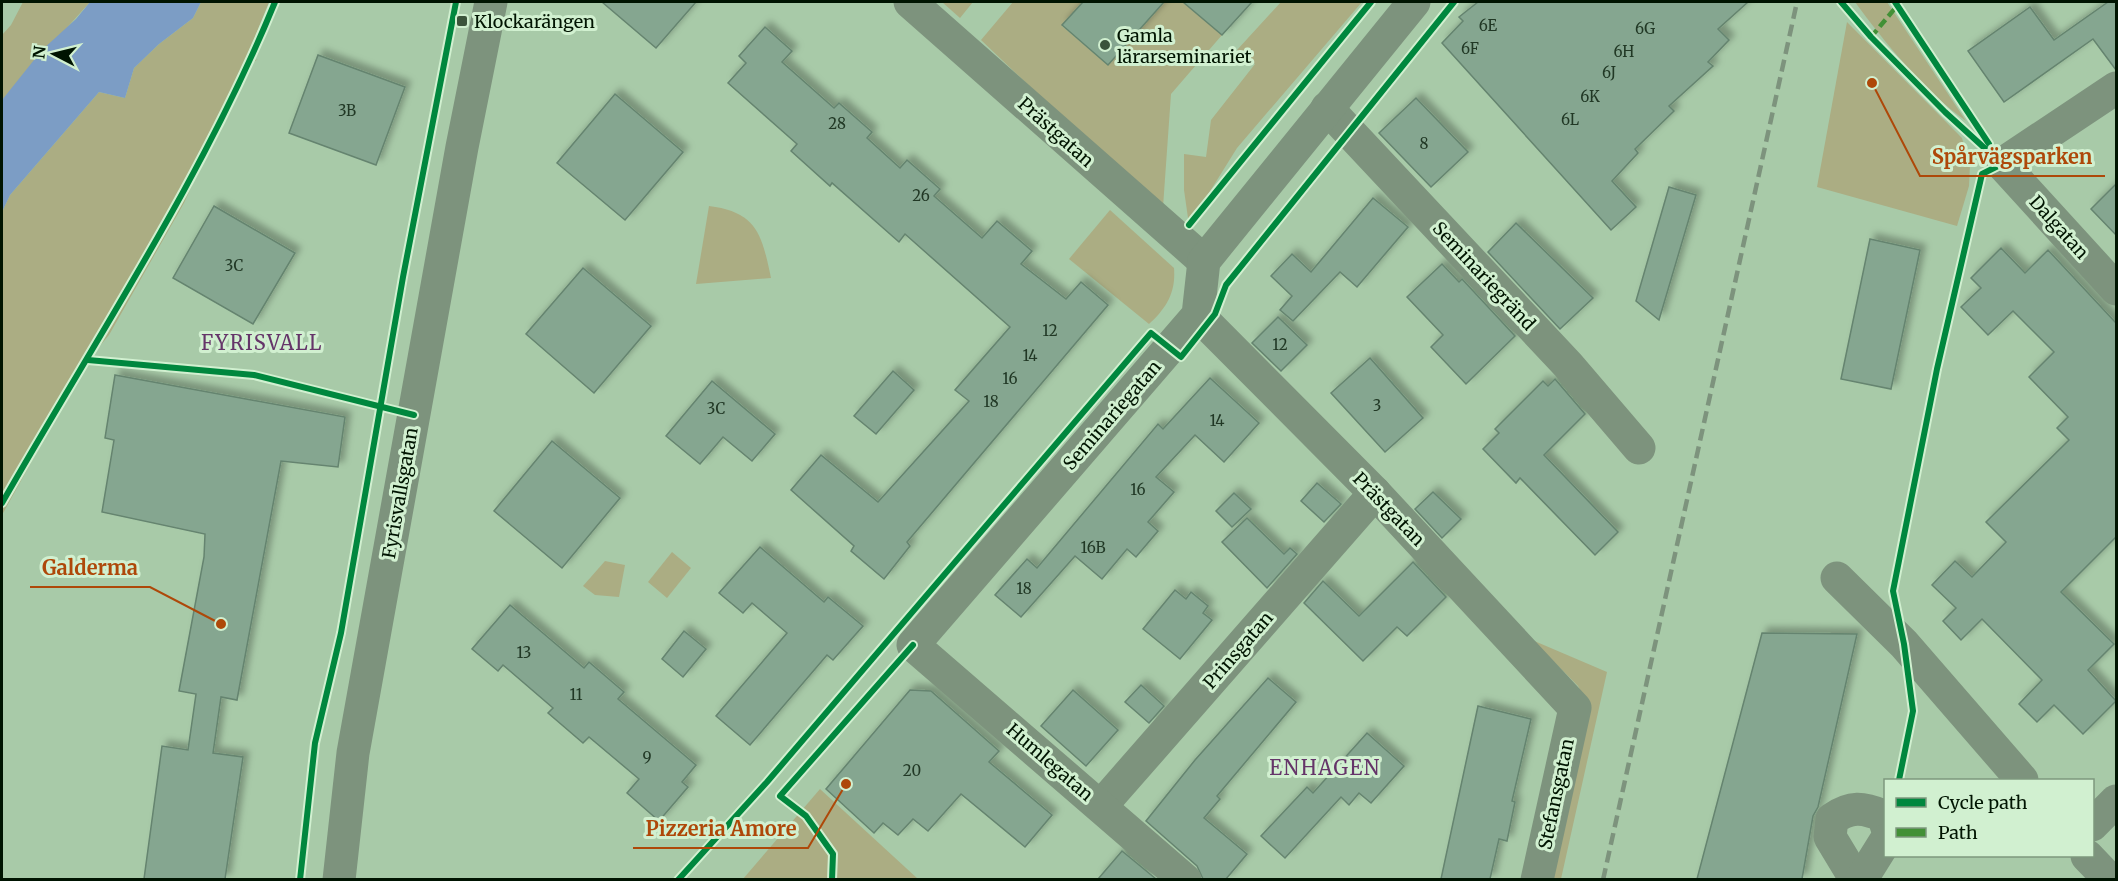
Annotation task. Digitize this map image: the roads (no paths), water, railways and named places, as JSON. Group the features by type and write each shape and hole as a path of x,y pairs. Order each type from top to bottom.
{"street":[{"name":"Fyrisvallsgatan","path":"339,879 353,753 462,147 491,2"},
{"name":"Prästgatan","path":"910,2 1204,261"},
{"path":"1198,315 1204,261 1414,2"},
{"name":"Dalgatan","path":"2116,88 2002,164 2116,289"},
{"name":"Seminariegränd","path":"1327,108 1568,365 1639,448"},
{"name":"Prästgatan","path":"1198,315 1375,494 1575,708"},
{"name":"Seminariegatan","path":"913,645 1198,315"},
{"name":"Prinsgatan","path":"1101,806 1375,494"},
{"path":"1837,578 1904,644 2021,779"},
{"name":"Humlegatan","path":"913,645 1185,879"},
{"name":"Stefansgatan","path":"1537,879 1575,708"},
{"path":"2094,823 2116,801"},
{"path":"1884,816 1864,807 1847,809 1832,819 1830,837 1859,879 1884,843"},
{"path":"2089,857 2110,879"}],"water":[{"path":"90,2 201,2 193,18 159,44 134,68 125,98 99,92 10,195 2,212 2,100 42,50 76,19"}],"railway":[{"path":"1603,880 1797,2"}],"place":[{"name":"Klockarängen","path":"462,21"},
{"name":"Gamla lärarseminariet","path":"1105,45"},
{"name":"Spårvägsparken","path":"1872,83"},
{"name":"Galderma","path":"221,624"},
{"name":"Pizzeria Amore","path":"846,784"}],"district":[{"name":"FYRISVALL","path":"262,342"},
{"name":"ENHAGEN","path":"1325,767"}]}
